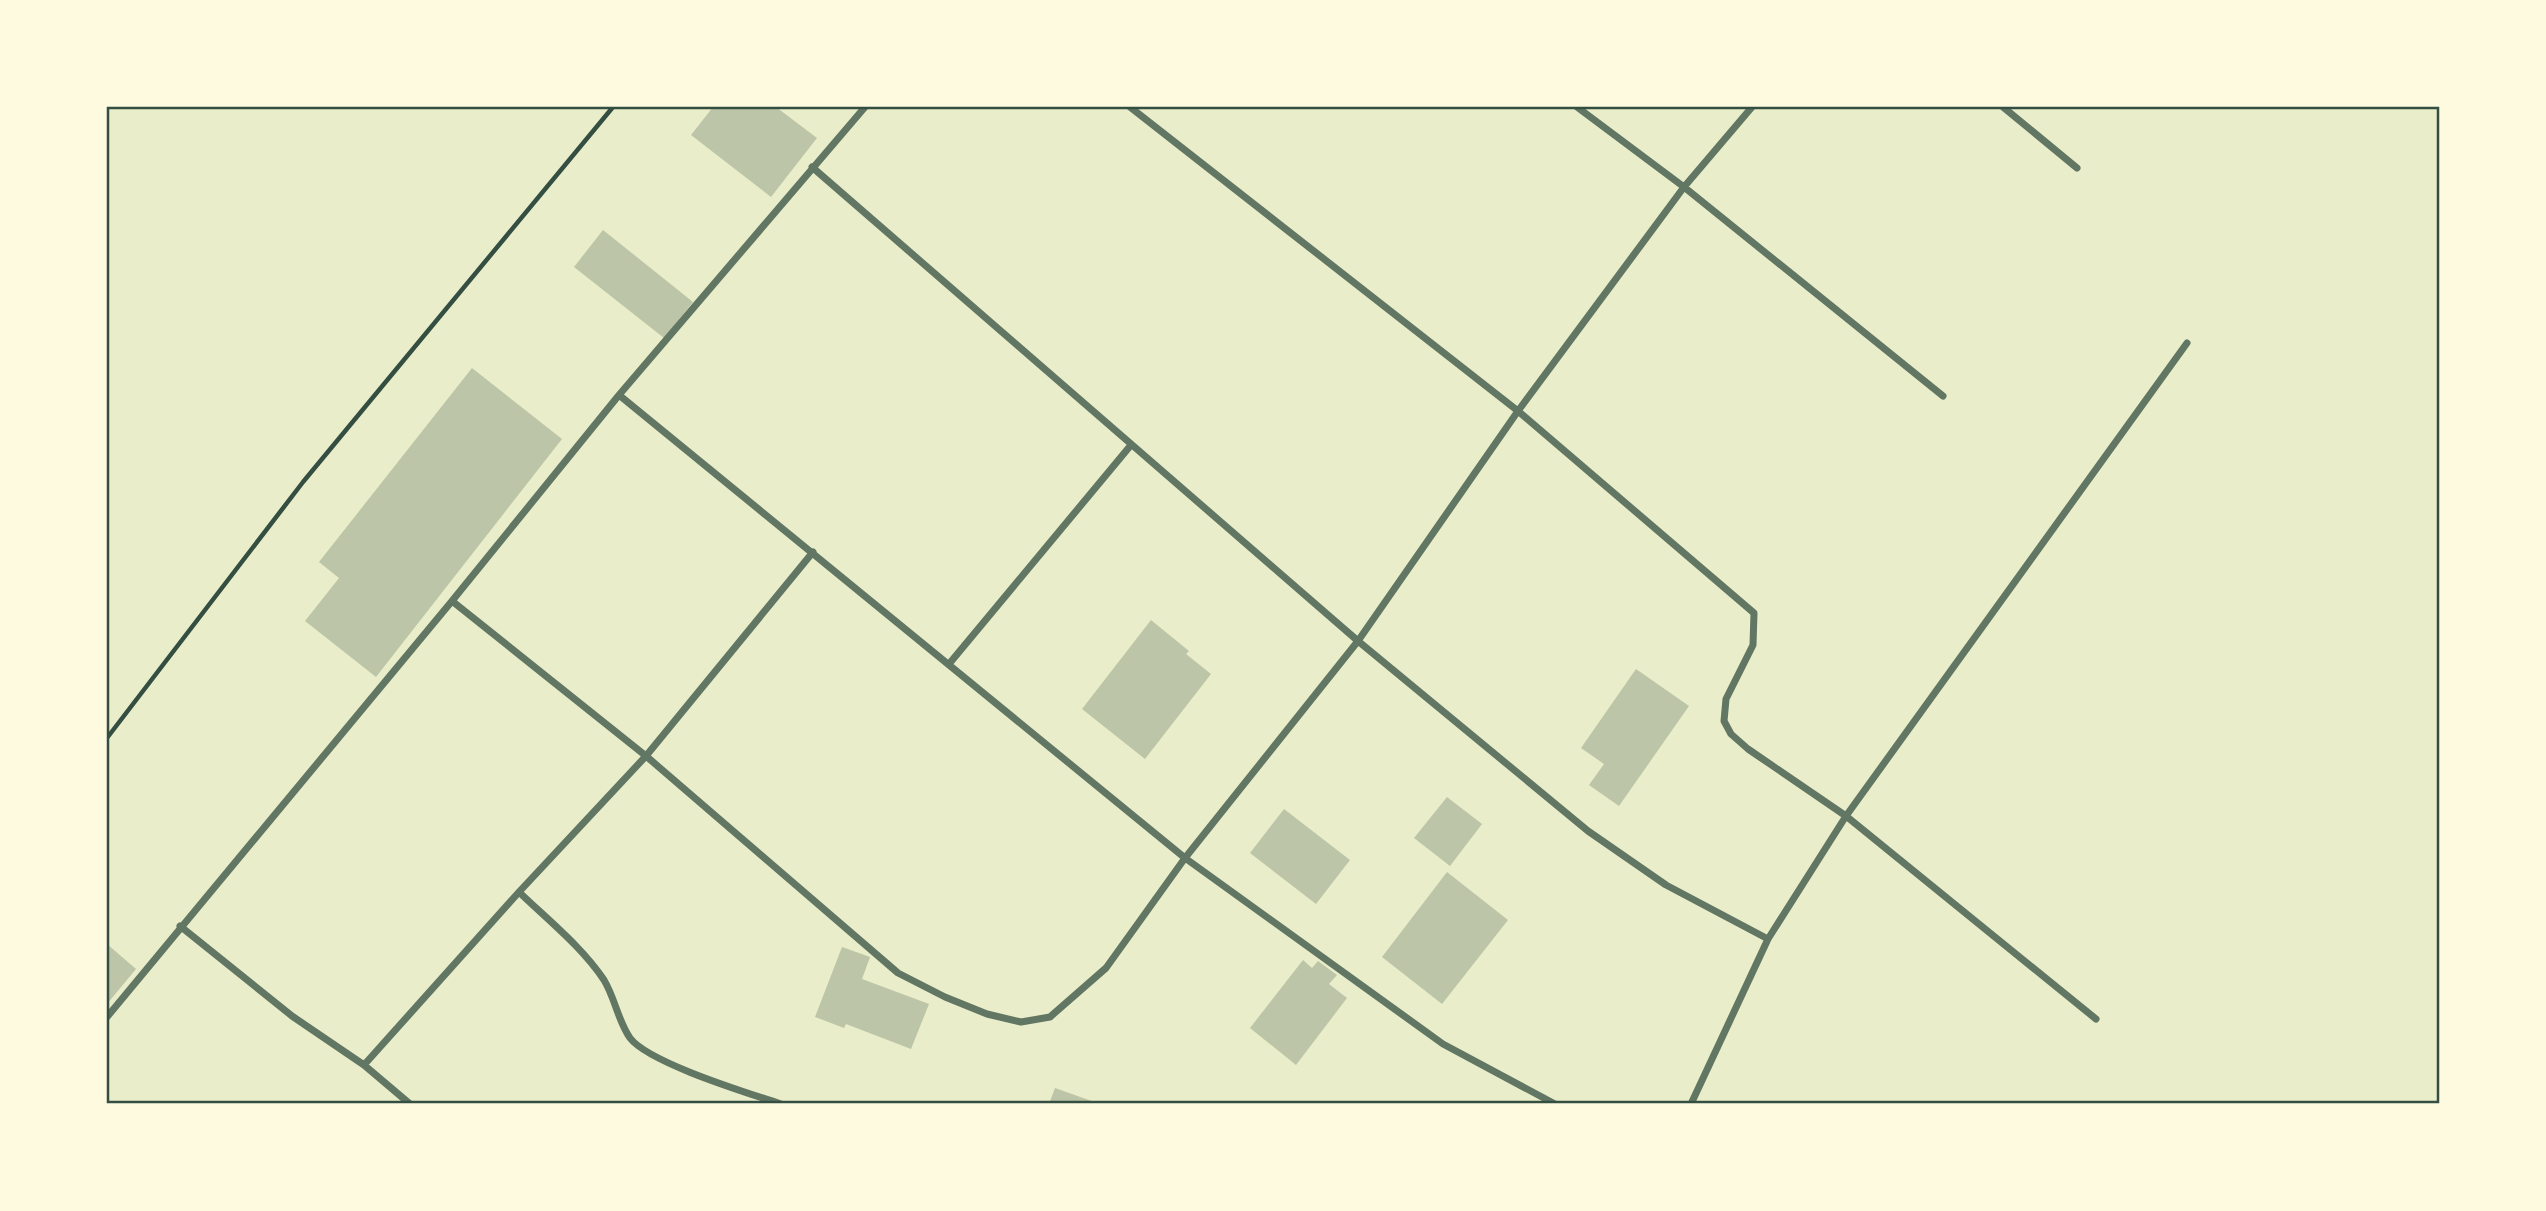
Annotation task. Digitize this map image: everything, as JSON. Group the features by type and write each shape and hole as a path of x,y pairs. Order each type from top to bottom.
{"street":[{"path":"107,1017 619,395 865,107"},
{"path":"1130,107 1518,411 1754,613 1753,645 1726,699 1724,721 1731,734 1748,749 1846,816 2096,1018"},
{"path":"1577,107 1684,187 1943,396"},
{"path":"452,601 646,756 898,974 987,1014 1021,1022 1050,1017 1106,968 1185,858 1358,641 1518,411 1684,187 1752,107"},
{"path":"2003,107 2077,168"},
{"path":"811,167 1358,641 1588,831 1666,885 1768,939"},
{"path":"1691,1104 1768,939 1846,816 2187,343"},
{"path":"619,395 1185,858 1443,1044 1555,1104"},
{"path":"949,664 1131,445"},
{"path":"365,1065 519,892 646,756 813,552"},
{"path":"519,892 584,955 605,982 631,1039 649,1053 683,1069 781,1104"},
{"path":"180,926 292,1016 365,1065 410,1104"}],"path":[{"path":"107,738 303,482 613,107"}],"building":[{"path":"713,107 776,107 817,138 771,197 691,135"},
{"path":"603,230 693,302 664,338 574,267"},
{"path":"472,368 562,439 376,677 305,621 339,578 319,562"},
{"path":"1151,620 1189,651 1186,654 1211,674 1145,759 1082,709"},
{"path":"1636,669 1689,706 1619,806 1589,785 1604,764 1581,748"},
{"path":"1447,797 1482,824 1450,866 1414,838"},
{"path":"1284,809 1350,860 1316,904 1250,853"},
{"path":"1447,872 1508,920 1442,1004 1382,957"},
{"path":"107,944 136,969 107,1004"},
{"path":"842,947 870,957 862,979 929,1004 911,1049 846,1024 844,1028 815,1017"},
{"path":"1303,960 1312,968 1318,961 1337,975 1329,984 1347,998 1296,1065 1250,1028"},
{"path":"1055,1088 1100,1104 1049,1104"}]}
